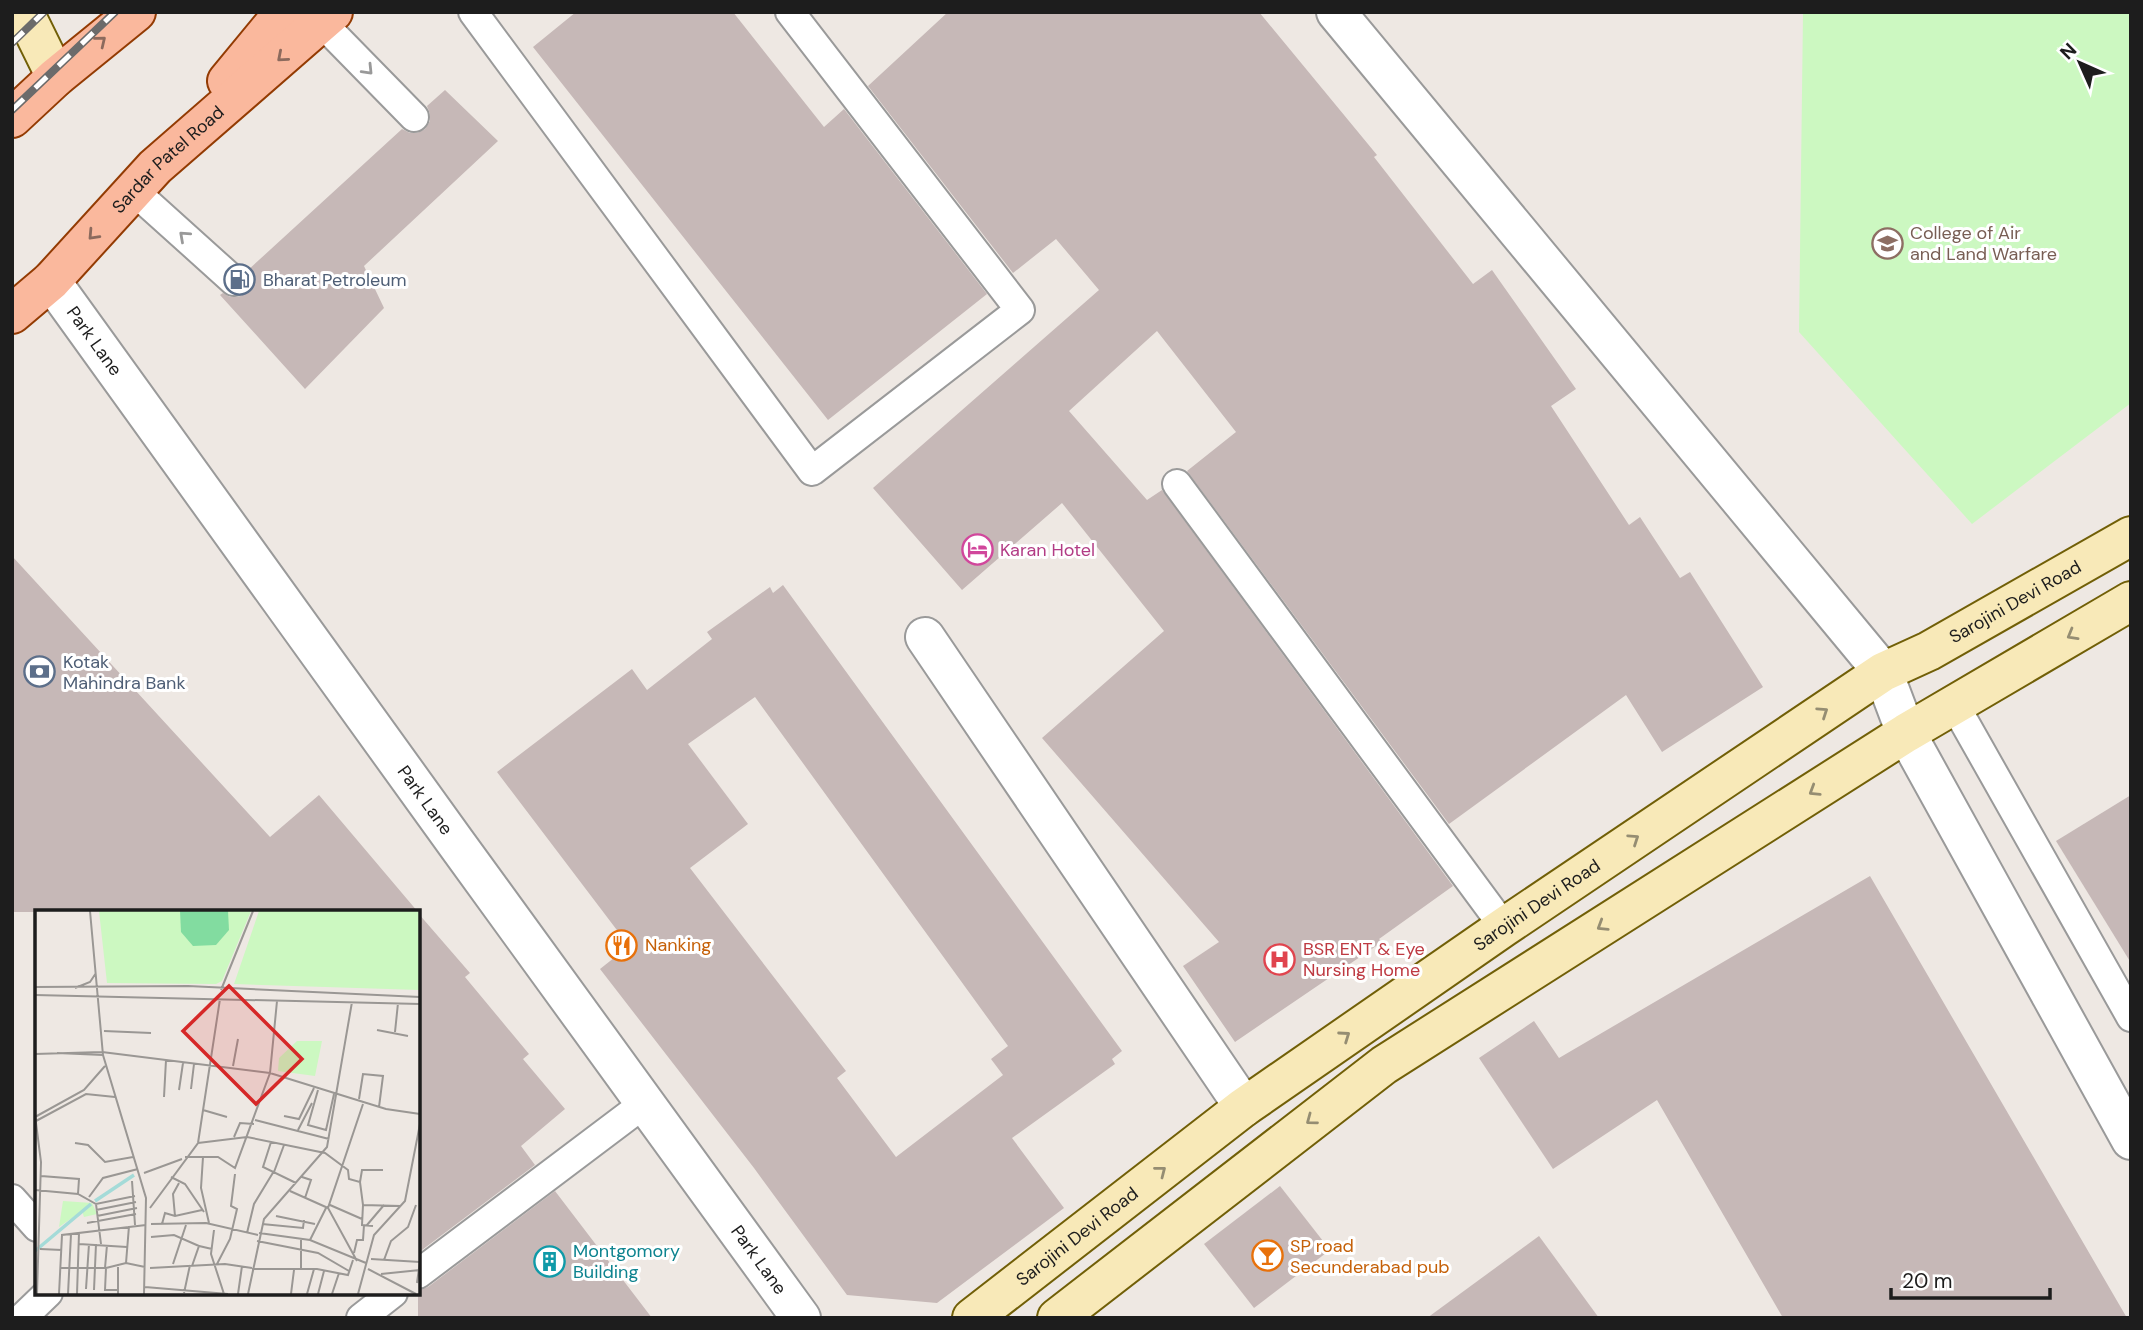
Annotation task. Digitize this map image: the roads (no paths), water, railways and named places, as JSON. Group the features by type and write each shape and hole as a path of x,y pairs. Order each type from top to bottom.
{"main road":[{"path":"24,12 56,77"},
{"path":"12,118 56,77 136,12"},
{"path":"145,179 284,12"},
{"name":"Sardar Patel Road","path":"12,314 51,281 145,179 327,18"},
{"name":"Sarojini Devi Road","path":"972,1318 1244,1107 1504,927 1884,672 1930,650 2131,536"},
{"path":"1057,1318 1384,1065 1906,733 2131,601"}],"street":[{"path":"1336,12 1884,672 1906,733 2131,1140"},
{"name":"Park Lane","path":"51,281 801,1318"},
{"path":"925,637 1244,1107"}],"lane":[{"path":"473,12 812,471 1020,310 790,12"},
{"path":"327,18 414,117"},
{"path":"145,179 234,281"},
{"path":"1177,484 1504,927"},
{"path":"1954,704 2131,1017"},
{"path":"420,1272 645,1103"},
{"path":"12,1199 35,1225"},
{"path":"22,1318 46,1295"},
{"path":"361,1318 390,1295"}],"railway":[{"path":"12,43 44,12"},
{"path":"12,110 115,12"}],"place":[{"name":"College of Air and Land Warfare","path":"1887,243"},
{"name":"Bharat Petroleum","path":"240,280"},
{"name":"Karan Hotel","path":"977,550"},
{"name":"Kotak Mahindra Bank","path":"40,672"},
{"name":"Nanking","path":"622,945"},
{"name":"BSR ENT & Eye Nursing Home","path":"1280,959"},
{"name":"SP road Secunderabad pub","path":"1267,1256"},
{"name":"Montgomory Building","path":"550,1261"}]}
